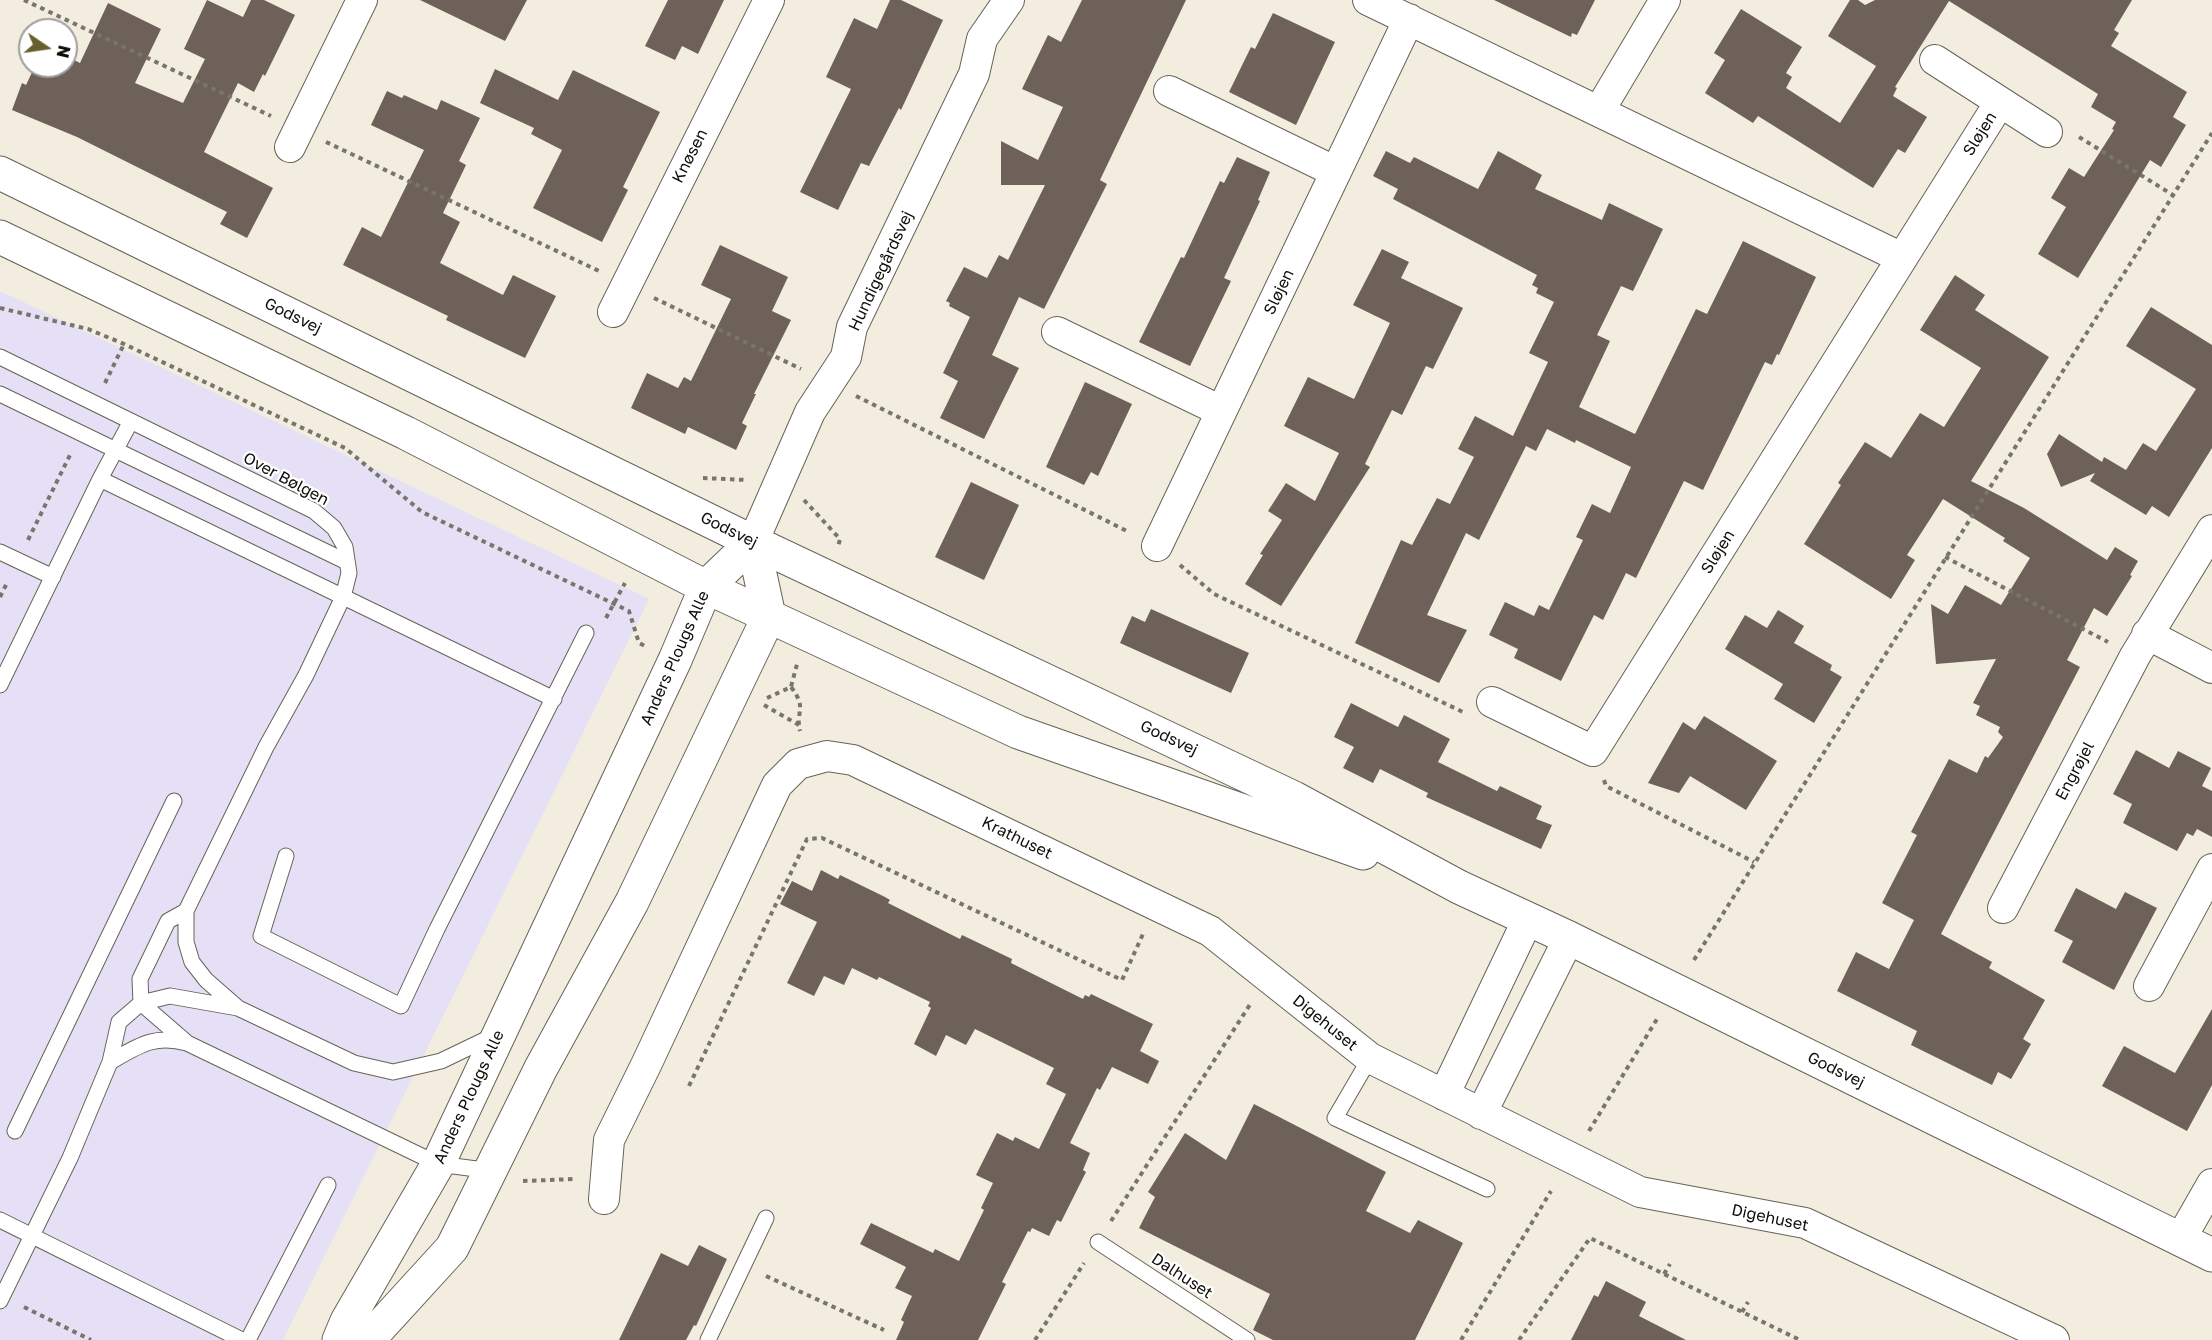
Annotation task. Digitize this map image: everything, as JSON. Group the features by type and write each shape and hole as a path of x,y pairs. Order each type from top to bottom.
{"street":[{"path":"295,138 362,0"},
{"name":"Knøsen","path":"613,312 768,0"},
{"name":"Hundigegårdsvej","path":"753,542 810,412 846,357 852,327 974,74 982,39 1009,0"},
{"path":"1368,0 1902,258"},
{"path":"1599,111 1665,0"},
{"name":"Sløjen","path":"1157,546 1408,19"},
{"name":"Sløjen","path":"1935,60 2047,132"},
{"path":"1169,92 1336,172"},
{"name":"Sløjen","path":"1593,751 2000,102"},
{"name":"Godsvej","path":"0,173 753,542 1294,798 1459,887 1569,938 2212,1255"},
{"name":"Godsvej","path":"0,237 406,433 706,586 1018,732 1459,887"},
{"path":"1057,332 1221,411"},
{"name":"Engrøjel","path":"2003,908 2141,645 2212,530"},
{"path":"368,1340 452,1248 541,1068 632,902 769,616 753,542"},
{"name":"Anders Plougs Alle","path":"339,1340 347,1322 438,1164 675,660 706,586 753,542"},
{"path":"2141,645 2212,668"},
{"path":"1492,702 1593,751"},
{"name":"Krathuset","path":"605,1189 609,1140 777,785 798,764 827,756 853,760 1210,931 1268,977"},
{"path":"2148,986 2212,868"},
{"path":"1444,1095 1528,919"},
{"path":"1481,1114 1569,938"},
{"name":"Digehuset","path":"1268,977 1370,1058 1640,1192 1805,1223 2054,1340"},
{"path":"2180,1240 2212,1184"}],"lane":[{"name":"Over Bølgen","path":"0,357 314,511 334,528 345,547 349,573 343,597 186,911"},
{"path":"0,394 347,562"},
{"path":"0,685 130,421"},
{"path":"100,479 554,699"},
{"path":"0,552 53,577"},
{"path":"286,856 261,936 401,1006 437,929 586,633"},
{"path":"15,1131 174,801"},
{"path":"187,1042 141,1003 140,979 168,921 186,911 186,942 192,962 206,980 238,1008"},
{"path":"0,1301 70,1158 110,1062 119,1022 141,1003 170,996 238,1008 354,1063 393,1072 441,1061 499,1033"},
{"path":"110,1062 153,1040 170,1038 187,1042 438,1164 489,1176"},
{"path":"1370,1058 1335,1118 1486,1189"},
{"path":"248,1340 328,1185"},
{"path":"708,1340 766,1218"},
{"path":"0,1220 242,1340"},
{"name":"Dalhuset","path":"1098,1242 1247,1340"}],"path":[{"path":"24,0 295,138 626,284 1157,546 1214,594 1470,715 1492,702"},
{"path":"2047,132 2061,126 2173,195"},
{"path":"1694,960 2212,133"},
{"path":"0,308 88,329 345,448 422,512 629,611 639,643 675,660"},
{"path":"95,403 124,344"},
{"path":"0,597 81,433"},
{"path":"1945,558 2141,645"},
{"path":"791,687 799,698 801,712 799,725 808,762"},
{"path":"758,702 799,725"},
{"path":"1593,751 1606,786 1754,862"},
{"path":"689,1086 807,839 822,838 1122,980 1157,906"},
{"path":"1035,1340 1268,977"},
{"path":"1585,1136 1662,1011"},
{"path":"489,1176 605,1189"},
{"path":"1461,1340 1551,1191"},
{"path":"1519,1340 1590,1238 1800,1340"},
{"path":"1664,1275 1670,1264"},
{"path":"770,1267 766,1276 884,1330"},
{"path":"1742,1312 1748,1302"},
{"path":"23,1306 92,1340"}],"shaded area":[{"path":"0,291 649,599 283,1340 0,1340"}],"building":[{"path":"207,0 243,17 251,0 264,0 295,15 265,76 263,74 254,92 238,83 204,152 273,188 247,238 220,224 227,212 77,137 12,110 22,83 26,85 29,78 78,78 78,62 80,63 108,3 161,29 135,83 183,103 205,59 184,49"},
{"path":"420,0 527,0 505,41"},
{"path":"668,0 724,0 698,54 682,46 675,60 645,46"},
{"path":"890,0 901,0 943,20 901,110 899,108 869,166 861,163 838,210 800,192 851,89 826,77 854,18 877,29"},
{"path":"1082,0 1186,0 1100,180 1107,184 1044,309 1019,297 992,355 1019,368 984,439 940,418 958,381 943,373 970,317 949,306 950,303 946,301 964,267 987,278 999,255 1008,260 1045,185 1001,185 1001,141 1038,160 1063,107 1022,89 1048,35 1061,42"},
{"path":"1494,0 1595,0 1577,35 1572,33 1571,37"},
{"path":"1850,0 1858,0 1865,5 1875,0 2132,0 2114,30 2119,33 2111,46 2187,92 2173,117 2186,125 2161,167 2150,160 2078,278 2038,254 2066,207 2051,198 2069,168 2084,177 2114,130 2112,129 2116,122 2091,107 2098,94 1949,1 1895,87 1897,88 1893,96 1927,117 1905,153 1898,149 1873,188 1758,116 1753,123 1705,93 1725,60 1714,53 1741,9 1802,47 1786,73 1792,77 1786,88 1840,123 1876,66 1828,36"},
{"path":"1273,13 1335,42 1296,125 1229,92 1251,47 1255,49"},
{"path":"495,69 558,100 573,70 660,112 623,187 628,190 602,242 533,208 562,150 531,134 534,128 480,103"},
{"path":"387,91 402,98 404,95 437,110 441,100 480,118 459,161 466,165 443,213 460,222 440,263 503,295 513,275 556,296 525,358 446,320 448,316 343,265 362,227 381,237 424,150 371,125"},
{"path":"1386,151 1410,163 1414,157 1478,189 1498,151 1542,175 1535,189 1602,220 1609,203 1663,229 1633,291 1621,286 1597,335 1610,341 1579,407 1635,434 1696,309 1707,314 1743,241 1816,277 1779,355 1777,354 1772,365 1765,362 1703,490 1684,481 1636,578 1626,573 1603,620 1594,615 1561,681 1514,658 1518,649 1489,635 1505,602 1534,616 1539,605 1549,610 1583,540 1576,537 1592,504 1610,513 1631,467 1576,440 1575,443 1547,429 1536,451 1526,446 1479,540 1466,533 1427,615 1467,630 1439,683 1355,643 1401,540 1412,545 1437,498 1450,504 1474,457 1458,449 1475,416 1513,436 1548,362 1529,353 1554,302 1536,293 1538,288 1532,285 1537,275 1393,199 1398,189 1373,176"},
{"path":"1237,157 1270,172 1258,200 1260,201 1224,278 1231,281 1190,366 1139,342 1181,257 1184,258 1220,181 1224,183"},
{"path":"720,245 788,277 772,311 791,320 754,394 756,394 742,423 747,426 736,450 688,427 685,434 631,408 647,373 678,388 684,377 691,381 731,299 701,285"},
{"path":"1382,249 1409,262 1401,278 1463,308 1433,369 1426,366 1402,415 1392,410 1365,464 1370,467 1281,606 1245,584 1263,555 1260,554 1282,520 1268,511 1286,483 1315,501 1339,453 1284,426 1308,377 1354,399 1390,323 1353,305"},
{"path":"1955,275 1985,295 1975,310 2049,357 1971,481 2024,508 2107,560 2115,547 2138,561 2130,575 2132,576 2107,616 2094,608 2067,660 2080,667 1941,934 1992,962 1989,968 2045,1000 2023,1039 2031,1044 2011,1079 1998,1072 1992,1085 1911,1045 1917,1031 1837,991 1856,952 1889,969 1914,920 1882,903 1917,835 1911,832 1949,759 1977,773 1985,756 1988,758 2003,737 1998,732 2000,727 1976,715 1980,706 1973,703 1996,659 1936,664 1931,604 1948,614 1965,585 2001,605 2030,558 2003,541 2005,538 1943,499 1907,555 1915,560 1891,599 1804,544 1841,485 1838,483 1865,442 1891,458 1920,413 1944,427 1981,368 1920,330"},
{"path":"2151,307 2212,345 2212,448 2169,517 2152,506 2146,515 2090,481 2095,473 2061,487 2047,454 2059,434 2102,462 2104,457 2126,470 2143,443 2156,451 2196,389 2126,346"},
{"path":"1085,382 1132,404 1098,476 1091,472 1084,485 1046,467"},
{"path":"971,482 1019,505 984,580 935,557"},
{"path":"1151,609 1249,653 1231,693 1120,643 1132,616 1145,622"},
{"path":"1778,610 1804,626 1794,643 1832,665 1830,670 1842,677 1814,723 1774,699 1783,684 1725,649 1745,615 1767,628"},
{"path":"1351,703 1398,727 1404,715 1450,739 1438,762 1497,791 1500,786 1542,806 1536,819 1552,825 1541,849 1426,797 1428,793 1380,769 1373,783 1343,768 1354,747 1334,737"},
{"path":"1704,716 1777,761 1746,810 1690,776 1679,793 1648,783 1683,722 1695,730"},
{"path":"2136,750 2169,768 2178,751 2211,768 2202,786 2212,791 2212,837 2197,829 2193,836 2187,833 2177,851 2123,823 2132,804 2113,794"},
{"path":"821,870 838,879 840,875 885,897 890,900 888,903 960,939 962,935 1012,959 1011,963 1083,999 1085,995 1089,997 1091,994 1153,1024 1140,1051 1159,1061 1148,1084 1112,1067 1100,1090 1097,1088 1070,1143 1090,1153 1083,1170 1086,1172 1061,1222 1057,1220 1049,1236 1032,1228 1030,1232 1028,1231 1002,1282 1006,1284 978,1340 896,1340 904,1322 901,1320 912,1296 895,1288 906,1267 860,1244 871,1223 933,1253 935,1249 959,1261 984,1210 981,1208 993,1183 976,1175 997,1133 1013,1141 1015,1137 1039,1149 1066,1094 1046,1084 1054,1068 975,1029 966,1045 946,1035 936,1056 914,1044 931,1008 928,1006 930,1002 879,977 877,980 852,968 844,985 824,976 814,996 787,983 817,922 780,904 792,881 812,891"},
{"path":"2076,888 2116,909 2125,892 2157,908 2114,990 2062,962 2073,941 2054,931"},
{"path":"2212,1009 2212,1085 2187,1131 2102,1086 2124,1046 2175,1073"},
{"path":"1254,1104 1386,1172 1366,1211 1410,1233 1418,1220 1463,1243 1415,1340 1273,1340 1253,1330 1270,1294 1139,1228 1155,1197 1148,1192 1185,1133 1226,1160"},
{"path":"699,1245 727,1259 696,1326 694,1325 686,1340 619,1340 661,1253 688,1266"},
{"path":"1606,1281 1646,1302 1639,1316 1686,1340 1571,1340 1594,1295 1598,1297"}]}
